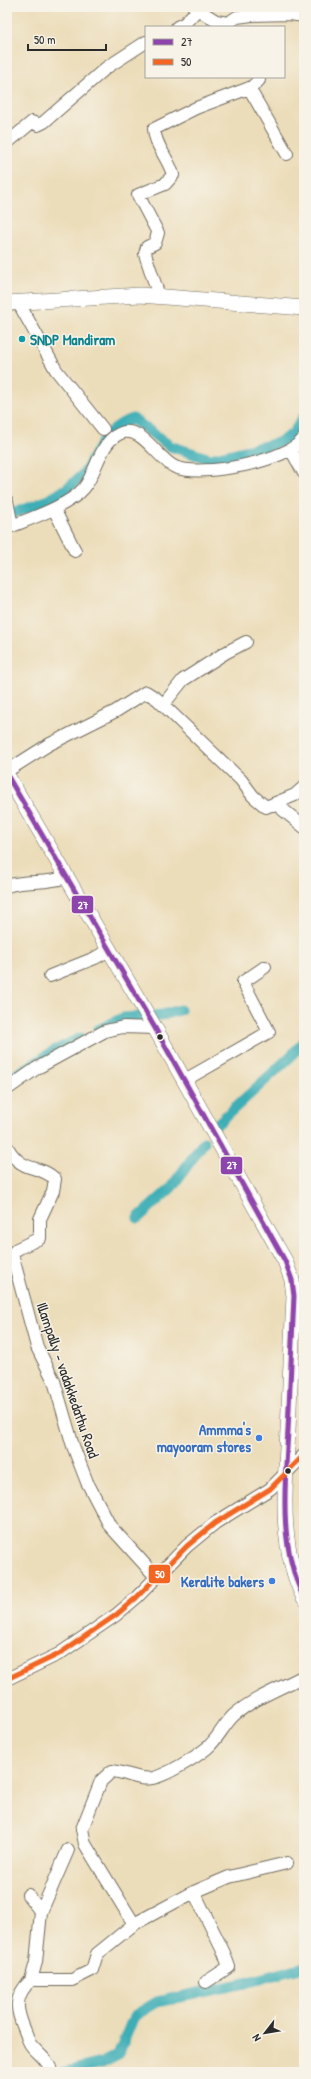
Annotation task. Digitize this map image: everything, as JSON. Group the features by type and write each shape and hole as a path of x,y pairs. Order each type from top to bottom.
{"main road":[{"path":"12,303 121,296 159,296 304,308"},
{"path":"7,775 185,1080 285,1261 292,1280 294,1296 284,1497 288,1548 292,1567 304,1598"}],"street":[{"path":"179,26 185,23 195,8 216,21 228,23 237,17 259,21 287,10 304,16"},
{"path":"7,143 32,122 38,125 44,122 106,68 145,43"},
{"path":"159,296 155,281 144,254 147,247 155,243 158,233 138,195 165,184 173,175 170,166 154,138 154,129 196,108 249,88 259,80 259,78"},
{"path":"249,88 287,154"},
{"path":"12,303 56,370 103,429"},
{"path":"7,504 12,526 54,509 84,488 105,448 124,432 138,434 158,454 175,467 193,471 231,468 291,450 304,438"},
{"path":"291,450 304,473"},
{"path":"54,509 75,551"},
{"path":"163,705 183,680 225,653 246,642"},
{"path":"7,771 48,745 116,711 146,692 163,705 241,780 253,796 266,807 295,795 304,787"},
{"path":"276,804 304,827"},
{"path":"7,886 15,883 53,882 66,877"},
{"path":"50,976 94,958 109,950"},
{"path":"185,1080 269,1032 243,982 265,967"},
{"path":"7,1089 36,1068 105,1031 150,1020"},
{"name":"Illampally - vadakkedathu Road","path":"7,1147 12,1156 23,1166 49,1174 55,1179 53,1191 40,1219 40,1238 17,1249 12,1254 37,1347 54,1381 79,1464 97,1504 121,1539 156,1577"},
{"path":"7,1679 59,1654 116,1615 192,1541 215,1523 270,1489 304,1455"},
{"path":"134,1924 85,1844 82,1829 101,1781 112,1771 124,1772 146,1779 154,1778 172,1770 207,1748 234,1715 256,1700 304,1676"},
{"path":"51,2069 30,2044 12,2010 23,1987 31,1980 36,1962 41,1912 68,1850"},
{"path":"31,1980 72,1980 92,1970 97,1954 134,1924 194,1892 229,1878 287,1863"},
{"path":"194,1892 224,1953 229,1967 225,1972 206,1982"},
{"path":"28,1895 41,1912"}],"waterway":[{"path":"7,515 48,500 65,490 85,471 108,435 118,426 133,419 170,446 210,459 278,443 293,434 304,416"},
{"path":"98,1030 123,1018 162,1015 180,1010"},
{"path":"7,1081 54,1051 81,1038"},
{"path":"215,1126 289,1058 304,1042"},
{"path":"138,1218 171,1188 204,1142"},
{"path":"64,2072 102,2063 118,2055 134,2016 157,2002 245,1983 304,1967"}],"transit line":[{"name":"27","path":"7,775 155,1028 285,1261 292,1280 294,1296 285,1515 290,1557 304,1598"},
{"name":"50","path":"7,1679 59,1654 116,1615 136,1598 187,1546 215,1523 270,1489 303,1456"}],"place":[{"name":"SNDP Mandiram","path":"22,339"},
{"name":"Ammma's mayooram stores","path":"259,1438"},
{"name":"Keralite bakers","path":"272,1581"}]}
